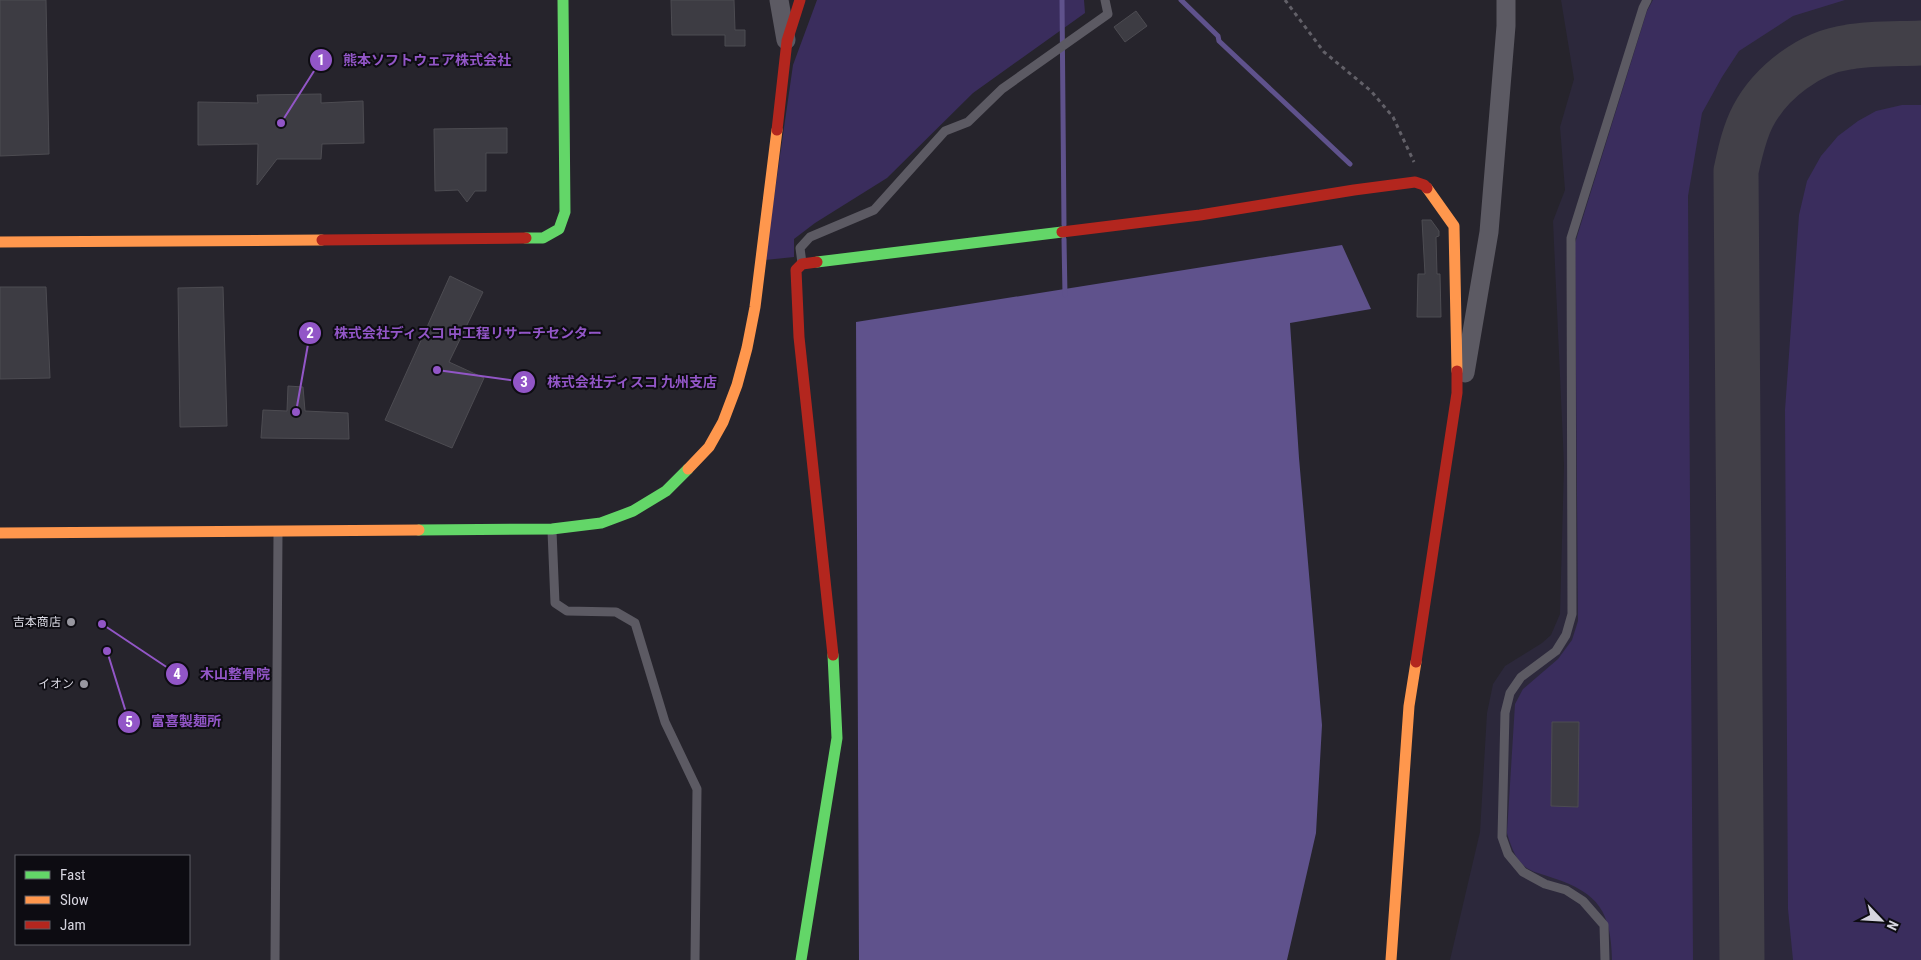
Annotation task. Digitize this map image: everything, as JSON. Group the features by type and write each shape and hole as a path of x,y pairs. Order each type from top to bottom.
{"street":[{"path":"0,242 543,238 558,229 565,212 562,0"},
{"path":"778,0 787,41"},
{"path":"0,533 552,529 600,522 633,511 666,491 710,447 723,422 737,385 755,307 774,164 787,41 800,0"},
{"path":"1409,706 1489,232 1506,26 1506,0"},
{"path":"800,960 837,738 832,634 799,337 796,270 802,264 1200,215 1415,182 1424,186 1454,226 1457,393 1409,706 1391,960"}],"lane":[{"path":"802,264 800,248 810,238 874,210 945,131 968,122 1002,89 1108,14 1105,0"},
{"path":"1605,960 1604,925 1583,900 1566,890 1545,884 1522,872 1508,854 1502,837 1505,713 1510,693 1521,677 1556,651 1566,635 1572,614 1571,238 1640,16 1647,0"},
{"path":"552,529 555,603 568,611 616,612 635,624 664,722 697,789 695,960"},
{"path":"275,960 278,532"}],"path":[{"path":"1286,0 1324,52 1371,91 1394,117 1424,186"}],"shaded area":[{"path":"817,0 1084,0 1085,13 973,93 887,178 815,223 794,239 794,257 765,260 793,65"},
{"path":"1561,0 1921,0 1921,960 1450,960 1480,832 1487,713 1493,684 1505,666 1542,643 1551,635 1560,614 1564,465 1553,221 1565,190 1560,127 1574,79"},
{"path":"1653,0 1845,0 1793,16 1739,51 1702,113 1688,196 1693,960 1612,960 1609,929 1605,917 1592,898 1569,884 1525,867 1519,861 1507,833 1515,704 1523,689 1558,659 1572,640 1578,621 1575,243 1647,11"},
{"path":"1902,105 1921,105 1921,960 1793,960 1788,909 1785,410 1799,215 1807,181 1821,156 1838,136 1858,121 1876,111"},
{"path":"1342,245 1371,309 1290,323 1299,458 1322,725 1316,833 1287,960 859,960 856,322"}],"building":[{"path":"0,0 46,0 49,154 0,156"},
{"path":"671,0 734,0 735,30 745,30 745,46 725,46 725,35 672,35"},
{"path":"1136,11 1147,26 1125,42 1114,27"},
{"path":"321,94 321,103 363,101 364,143 322,144 321,159 277,159 257,185 258,144 198,145 198,102 258,103 257,95"},
{"path":"507,128 507,153 486,153 486,191 475,191 467,202 458,190 435,191 434,129"},
{"path":"1422,220 1431,220 1439,231 1439,236 1436,237 1437,274 1440,274 1441,317 1417,317 1418,274 1425,274"},
{"path":"450,276 483,292 449,362 484,378 452,448 385,420"},
{"path":"0,287 46,287 50,378 0,379"},
{"path":"223,287 227,426 180,427 178,288"},
{"path":"288,386 303,387 305,411 348,413 349,439 261,438 263,410 287,411"},
{"path":"1552,722 1579,722 1578,807 1551,806"}],"waterway":[{"path":"1062,0 1064,225"},
{"path":"1181,0 1218,36 1219,41 1350,164"},
{"path":"1064,239 1065,295"}],"taxiway":[{"path":"1742,960 1736,171 1745,136 1753,116 1761,103 1781,81 1806,62 1834,50 1849,47 1921,43"}],"traffic: fast":[{"path":"526,238 543,238 559,229 565,212 563,0"},
{"path":"817,262 1062,232"},
{"path":"419,530 552,529 601,523 633,511 666,491 688,469"},
{"path":"801,960 837,738 833,655"}],"traffic: slow":[{"path":"688,469 709,447 723,422 737,385 747,348 755,307 777,130"},
{"path":"1427,188 1454,226 1457,371"},
{"path":"0,242 322,240"},
{"path":"0,533 419,530"},
{"path":"1391,960 1409,706 1416,662"}],"traffic: jam":[{"path":"777,130 787,41 800,0"},
{"path":"1062,232 1200,215 1415,182 1427,188"},
{"path":"322,240 526,238"},
{"path":"817,262 802,264 796,270 799,337 833,655"},
{"path":"1416,662 1457,393 1457,371"}],"place":[{"name":"熊本ソフトウェア株式会社","path":"281,123"},
{"name":"株式会社ディスコ 九州支店","path":"437,370"},
{"name":"株式会社ディスコ 中工程リサーチセンター","path":"296,412"},
{"name":"吉本商店","path":"71,622"},
{"name":"木山整骨院","path":"102,624"},
{"name":"富喜製麺所","path":"107,651"},
{"name":"イオン","path":"84,684"}]}
